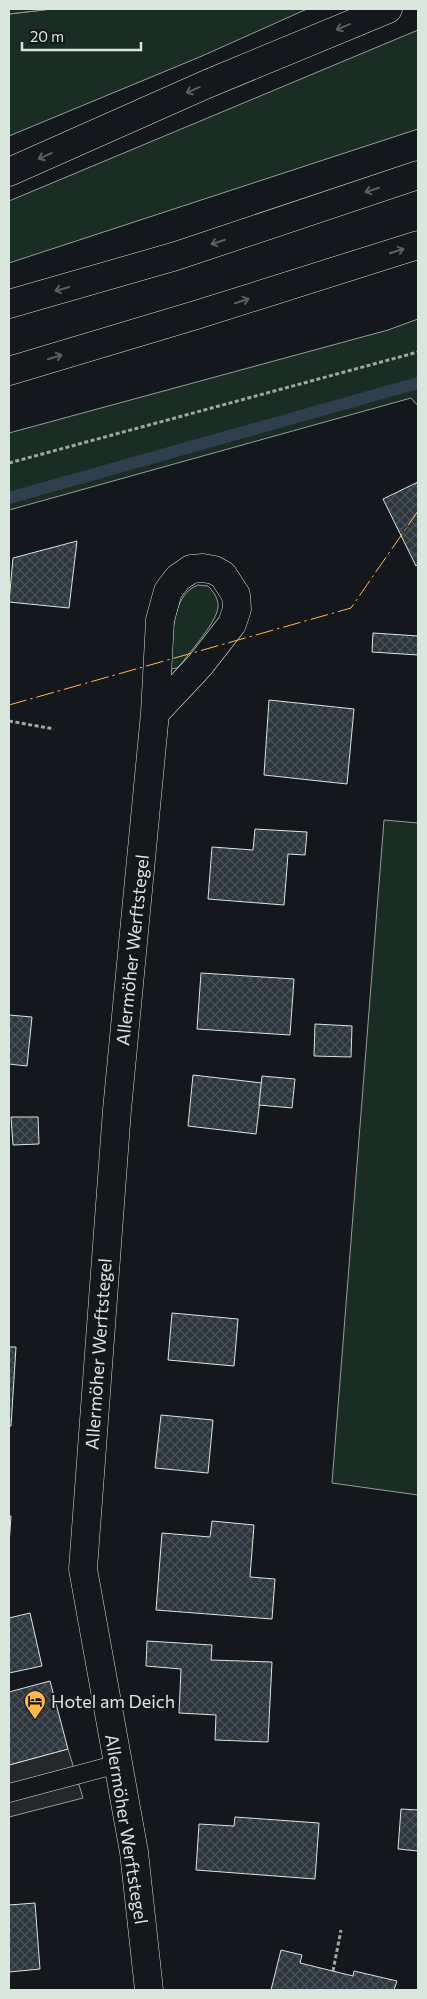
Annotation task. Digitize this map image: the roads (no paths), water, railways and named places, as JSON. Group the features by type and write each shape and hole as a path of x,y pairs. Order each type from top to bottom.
{"main road":[{"path":"9,172 207,84 388,9"},
{"path":"9,304 176,256 418,175"},
{"path":"9,371 196,315 418,245"},
{"name":"Allermöher Werftstegel","path":"149,1990 134,1852 82,1569 117,1110 155,713 160,620 168,591 178,578 191,569 203,568 214,570 223,575 236,595 237,608 232,624 200,664 155,713"}],"lane":[{"path":"9,1793 118,1764"}],"waterway":[{"path":"9,498 418,383"}],"place":[{"name":"Hotel am Deich","path":"35,1720"}]}
